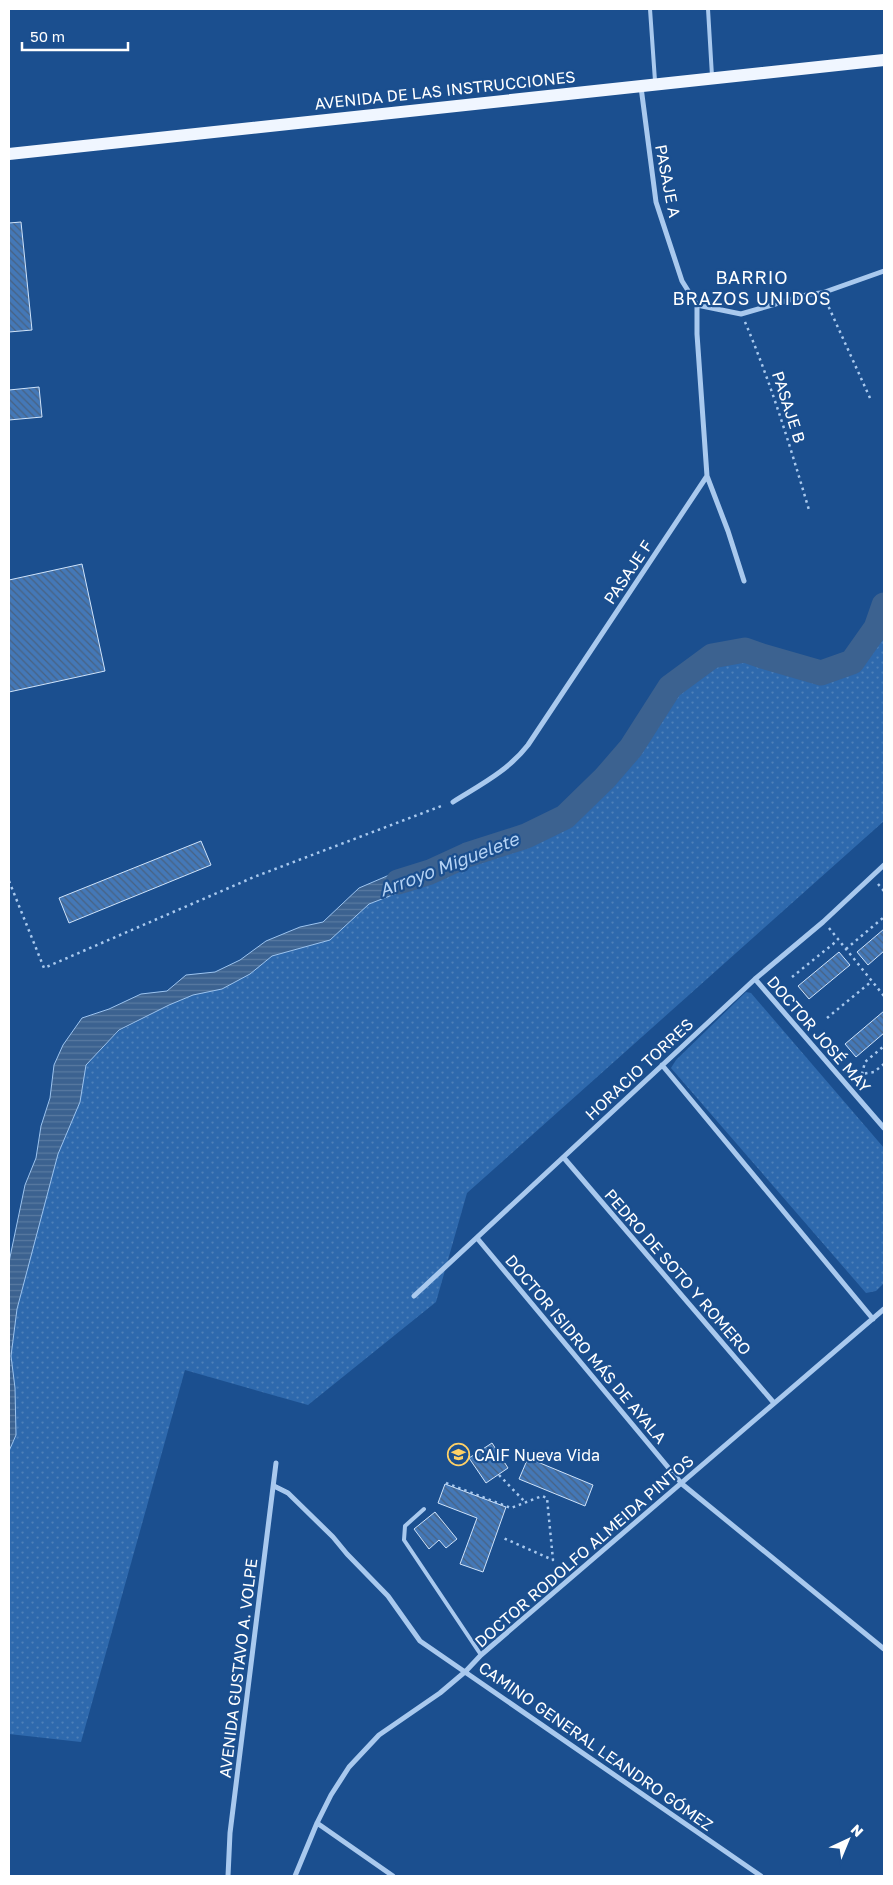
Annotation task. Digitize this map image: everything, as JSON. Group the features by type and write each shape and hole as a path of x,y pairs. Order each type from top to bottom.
{"main road":[{"name":"AVENIDA DE LAS INSTRUCCIONES","path":"9,154 884,60"}],"street":[{"name":"PASAJE A","path":"640,85 656,202 682,281 697,305"},
{"path":"744,581 728,531 707,476 697,334 697,305 741,314 810,294 822,293 884,271"},
{"name":"PASAJE F","path":"453,802 502,772 518,759 707,476"},
{"name":"HORACIO TORRES","path":"414,1296 755,979 823,922 884,865"},
{"name":"DOCTOR JOSÉ MAY","path":"755,979 884,1128"},
{"path":"662,1065 873,1318"},
{"name":"PEDRO DE SOTO Y ROMERO","path":"564,1158 774,1402"},
{"name":"DOCTOR ISIDRO MÁS DE AYALA","path":"478,1238 682,1484 884,1649"},
{"name":"DOCTOR RODOLFO ALMEIDA PINTOS","path":"295,1876 331,1794 349,1767 379,1735 440,1693 466,1671 481,1654 682,1484 774,1402 884,1309"},
{"name":"AVENIDA GUSTAVO A. VOLPE","path":"228,1876 230,1833 276,1463"},
{"name":"CAMINO GENERAL LEANDRO GÓMEZ","path":"274,1486 288,1493 333,1537 388,1596 420,1641 761,1876"},
{"path":"317,1823 392,1876"}],"lane":[{"path":"650,9 655,84"},
{"path":"708,9 713,78"},
{"path":"424,1509 405,1526 404,1540 481,1654"}],"path":[{"path":"822,293 870,398"},
{"name":"PASAJE B","path":"741,314 763,364 777,404 809,510"},
{"path":"9,881 44,968 254,877 453,802"},
{"path":"846,949 884,917"},
{"path":"823,922 884,996"},
{"path":"792,978 838,940"},
{"path":"827,1018 872,981"},
{"path":"881,992 884,989"},
{"path":"862,1074 865,1062 884,1046"},
{"path":"847,1085 862,1074 874,1072 884,1064"},
{"path":"499,1475 525,1502"},
{"path":"446,1483 511,1508 542,1496 547,1498 553,1560 501,1537"}],"shaded area":[{"path":"884,605 884,821 467,1193 436,1302 308,1405 185,1370 81,1742 9,1734 9,1451 16,1435 15,1388 11,1356 17,1309 36,1235 58,1154 80,1102 86,1065 119,1031 169,1005 193,995 222,989 250,974 272,956 330,940 369,904 413,887 430,872 467,855 526,836 565,817 605,778 631,748 670,687 712,656 745,650 821,673 852,661 876,628"},
{"path":"430,872 413,887 369,904 330,940 272,956 250,974 222,989 193,995 119,1030 86,1065 80,1102 58,1154 17,1309 11,1356 15,1388 16,1435 9,1451 9,1262 25,1185 36,1158 41,1126 50,1098 54,1065 63,1045 82,1018 109,1009 141,994 167,991 186,975 215,972 240,960 266,941 300,927 323,922 359,888 394,873"},
{"path":"746,992 751,993 884,1148 884,1283 876,1291 866,1293 671,1068 676,1060"}],"building":[{"path":"21,222 32,330 9,332 9,223"},
{"path":"39,387 42,417 9,420 9,390"},
{"path":"82,564 105,671 9,692 9,580"},
{"path":"201,841 211,865 69,923 59,898"},
{"path":"884,929 884,951 868,965 857,952"},
{"path":"839,952 850,965 809,999 798,986"},
{"path":"884,1011 884,1033 856,1057 845,1044"},
{"path":"492,1443 508,1468 486,1483 469,1458"},
{"path":"528,1458 593,1485 585,1506 519,1479"},
{"path":"445,1484 506,1507 483,1572 460,1564 477,1518 438,1503"},
{"path":"435,1512 457,1539 446,1548 439,1540 429,1549 414,1529"}],"waterway":[{"name":"Arroyo Miguelete","path":"398,882 430,872 467,855 526,836 565,817 605,778 631,748 670,687 712,656 745,650 821,673 852,662 876,628 884,605"}],"place":[{"name":"CAIF Nueva Vida","path":"458,1455"}],"district":[{"name":"BARRIO BRAZOS UNIDOS","path":"752,288"}]}
